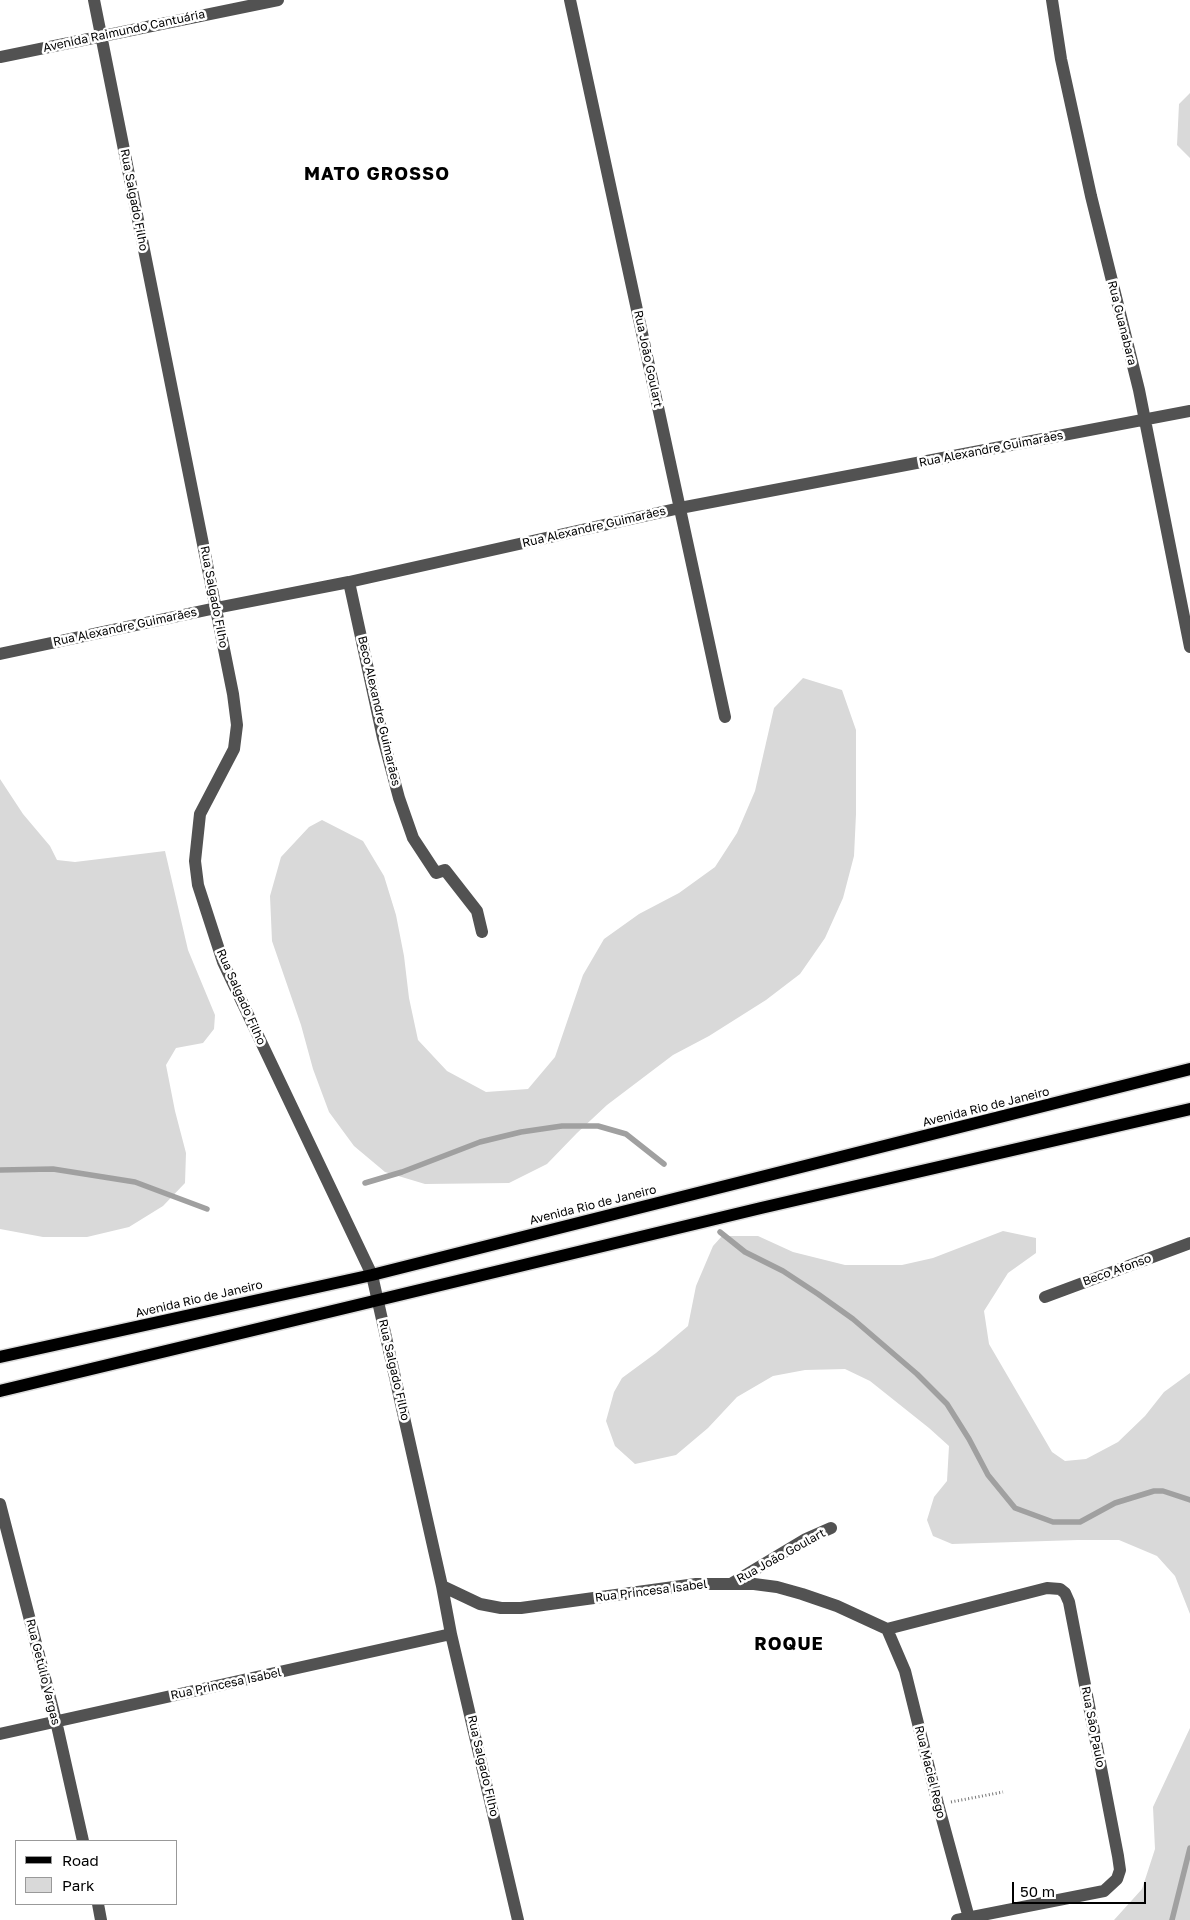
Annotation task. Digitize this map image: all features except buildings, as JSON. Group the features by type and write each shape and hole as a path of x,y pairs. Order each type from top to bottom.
{"main road":[{"name":"Avenida Rio de Janeiro","path":"0,1358 372,1275 1190,1070"},
{"path":"0,1391 751,1211 1190,1109"}],"street":[{"name":"Rua Salgado Filho","path":"94,0 233,694 237,725 234,748 200,814 195,861 198,885 223,962 372,1275 442,1586 451,1634 518,1920"},
{"name":"Avenida Raimundo Cantuária","path":"0,57 278,0"},
{"name":"Rua João Goulart","path":"570,0 725,717"},
{"name":"Rua Guanabara","path":"1052,0 1061,59 1091,196 1145,420 1190,647"},
{"name":"Rua Alexandre Guimarães","path":"0,654 349,582 680,508 1190,411"},
{"name":"Beco Alexandre Guimarães","path":"349,582 383,738 399,798 413,838 436,872 446,870 477,911 482,932"},
{"name":"Beco Afonso","path":"1044,1297 1190,1243"},
{"name":"Rua Getúlio Vargas","path":"0,1504 56,1721 84,1840"},
{"name":"Rua João Goulart","path":"731,1584 806,1538 831,1528"},
{"name":"Rua Princesa Isabel","path":"442,1586 480,1604 501,1608 521,1608 696,1584 777,1587 837,1606 887,1629"},
{"name":"Rua São Paulo","path":"887,1629 1048,1588 1060,1589 1065,1593 1069,1602 1120,1870 1117,1879 1104,1891 1001,1916 963,1919"},
{"name":"Rua Maciel Rego","path":"887,1629 905,1671 938,1804 963,1919"},
{"name":"Rua Princesa Isabel","path":"0,1734 451,1634"},
{"path":"98,1905 101,1920"}],"path":[{"path":"938,1804 1002,1792"}],"green space":[{"path":"1190,93 1190,158 1177,145 1179,104"},
{"path":"803,678 842,690 856,730 856,814 854,856 843,898 825,938 800,974 766,1000 709,1036 673,1055 607,1105 547,1164 509,1183 425,1184 385,1172 354,1146 329,1112 313,1069 301,1025 272,941 270,896 281,857 309,827 322,820 363,841 384,876 396,915 404,956 409,998 418,1040 447,1071 486,1092 528,1089 555,1057 583,975 604,939 639,914 679,893 715,867 737,833 755,791 774,708"},
{"path":"0,779 23,814 50,846 57,860 75,862 165,851 188,950 215,1015 214,1029 203,1043 176,1048 166,1065 186,1153 185,1183 163,1206 129,1227 87,1237 43,1237 0,1229"},
{"path":"1003,1231 1036,1238 1036,1253 1008,1273 984,1311 989,1344 1052,1452 1065,1461 1086,1459 1118,1442 1145,1416 1164,1392 1190,1373 1190,1614 1175,1576 1157,1556 1119,1540 952,1544 933,1536 927,1520 934,1497 947,1481 949,1446 870,1381 845,1369 805,1370 773,1376 737,1397 708,1428 676,1455 635,1464 615,1446 606,1421 614,1392 622,1378 688,1326 696,1286 713,1246 722,1236 758,1236 793,1252 845,1265 902,1265 933,1258"},
{"path":"1190,1728 1190,1920 1114,1920 1142,1889 1155,1849 1153,1807"}],"waterway":[{"path":"365,1183 402,1172 480,1142 521,1132 562,1126 598,1126 626,1134 664,1164"},
{"path":"0,1170 53,1169 135,1182 207,1209"},
{"path":"720,1232 745,1252 783,1271 853,1319 917,1374 947,1404 969,1439 988,1475 1015,1508 1053,1522 1080,1522 1115,1503 1154,1491 1163,1491 1190,1500"},
{"path":"1172,1920 1190,1848"}],"district":[{"name":"MATO GROSSO","path":"377,174"},
{"name":"ROQUE","path":"789,1644"}]}
